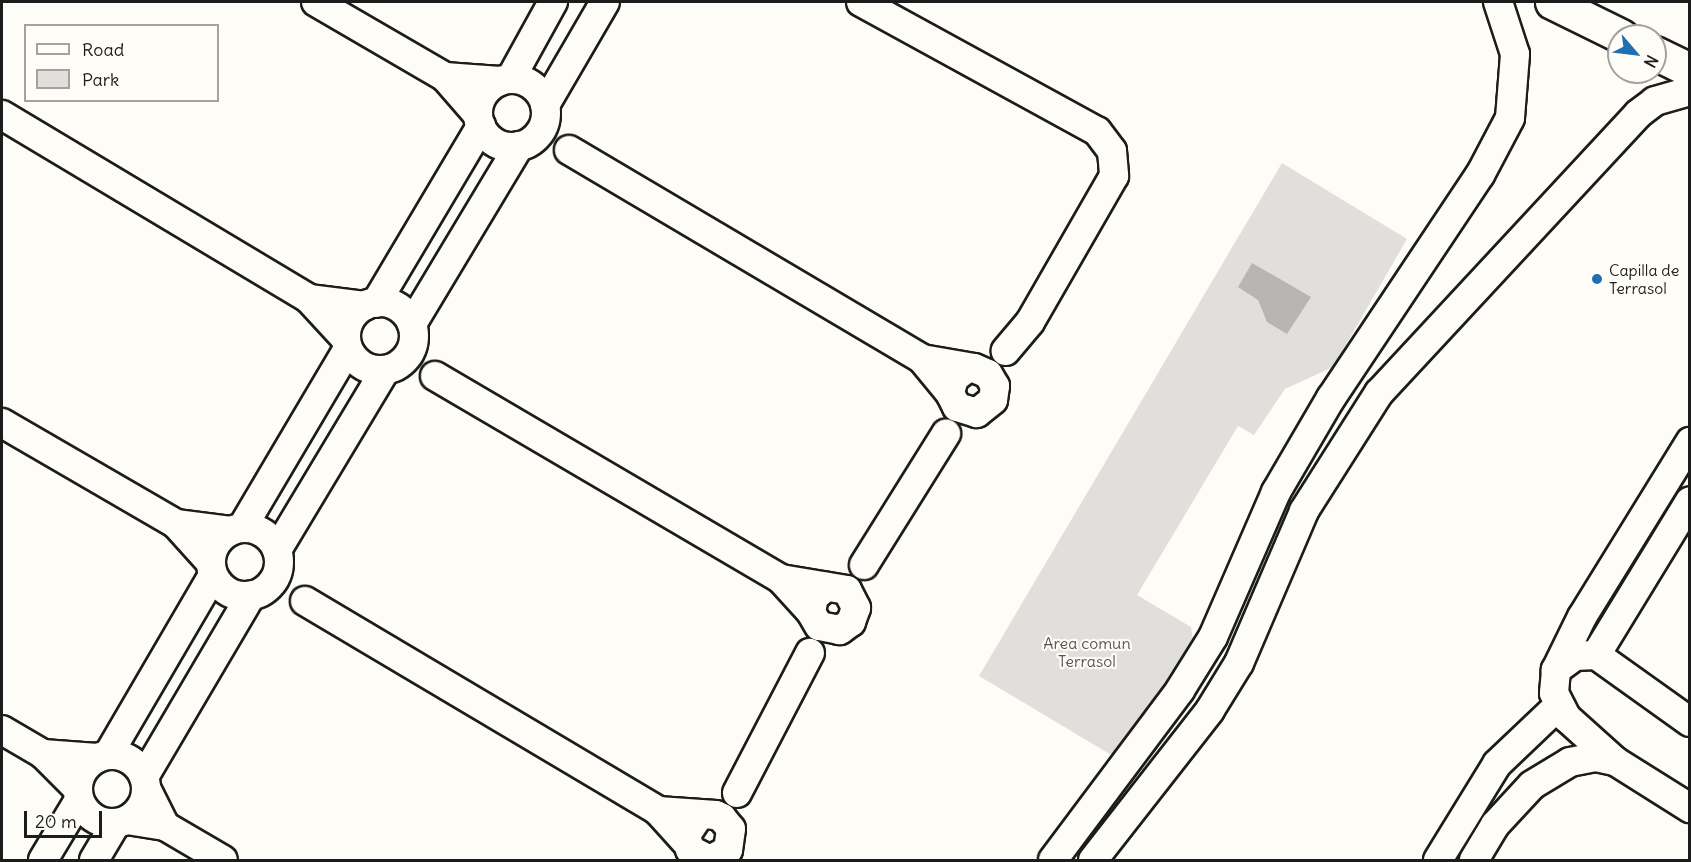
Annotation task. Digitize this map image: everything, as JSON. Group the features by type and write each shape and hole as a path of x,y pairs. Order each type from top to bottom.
{"highway":[{"path":"1552,2 1607,29"},
{"path":"1667,59 1689,70"}],"street":[{"path":"316,2 445,77 496,143 569,150 922,359 970,368 992,379 990,402"},
{"path":"43,861 79,795 84,769 102,757 212,569 217,543 237,529 347,344 350,320 370,304 479,121 482,96 506,79 553,2"},
{"path":"94,861 122,822 141,807 145,782 257,593 276,577 278,555 390,368 411,351 413,330 546,110 605,2"},
{"path":"724,851 737,793 810,653 851,618 864,565 946,434 990,402 1006,351 1030,322 1114,176 1112,151 1097,131 861,2"},
{"path":"1053,861 1213,637 1276,492 1331,398 1434,249 1510,118 1515,54 1498,2"},
{"path":"445,77 506,79 533,85 569,150"},
{"path":"1093,861 1210,710 1239,663 1304,511 1361,419 1410,356 1460,311 1624,128 1655,101 1689,91"},
{"path":"2,115 309,299 363,366 435,376 781,579 826,630 851,618"},
{"path":"309,299 398,307 413,330 435,376"},
{"path":"946,434 954,378 1006,351"},
{"path":"922,359 963,412 990,402"},
{"path":"1331,398 1361,419"},
{"path":"2,423 176,524 229,592 257,593 305,601 658,811 689,851 702,860 724,851"},
{"path":"1689,442 1556,670 1558,706 1615,760 1689,808"},
{"path":"1596,655 1689,501"},
{"path":"176,524 264,533 305,601"},
{"path":"810,653 814,597 864,565"},
{"path":"781,579 847,590 851,618"},
{"path":"1556,670 1575,656 1596,655 1689,722"},
{"path":"1438,861 1497,764 1558,706"},
{"path":"2,730 43,754 79,795 94,818 165,826 223,861"},
{"path":"43,754 130,759 145,782 165,826"},
{"path":"1474,861 1502,818 1533,785 1570,762 1596,757 1615,760"},
{"path":"689,851 689,827 737,793"},
{"path":"658,811 722,818 724,851"}],"green space":[{"name":"Area comun Terrasol","path":"1282,163 1407,239 1333,367 1285,389 1254,435 1238,426 1137,595 1191,627 1194,645 1113,756 979,676"}],"shaded area":[{"path":"1252,263 1311,297 1287,334 1267,322 1258,300 1238,287"}],"place":[{"name":"Capilla de Terrasol","path":"1597,279"}]}
